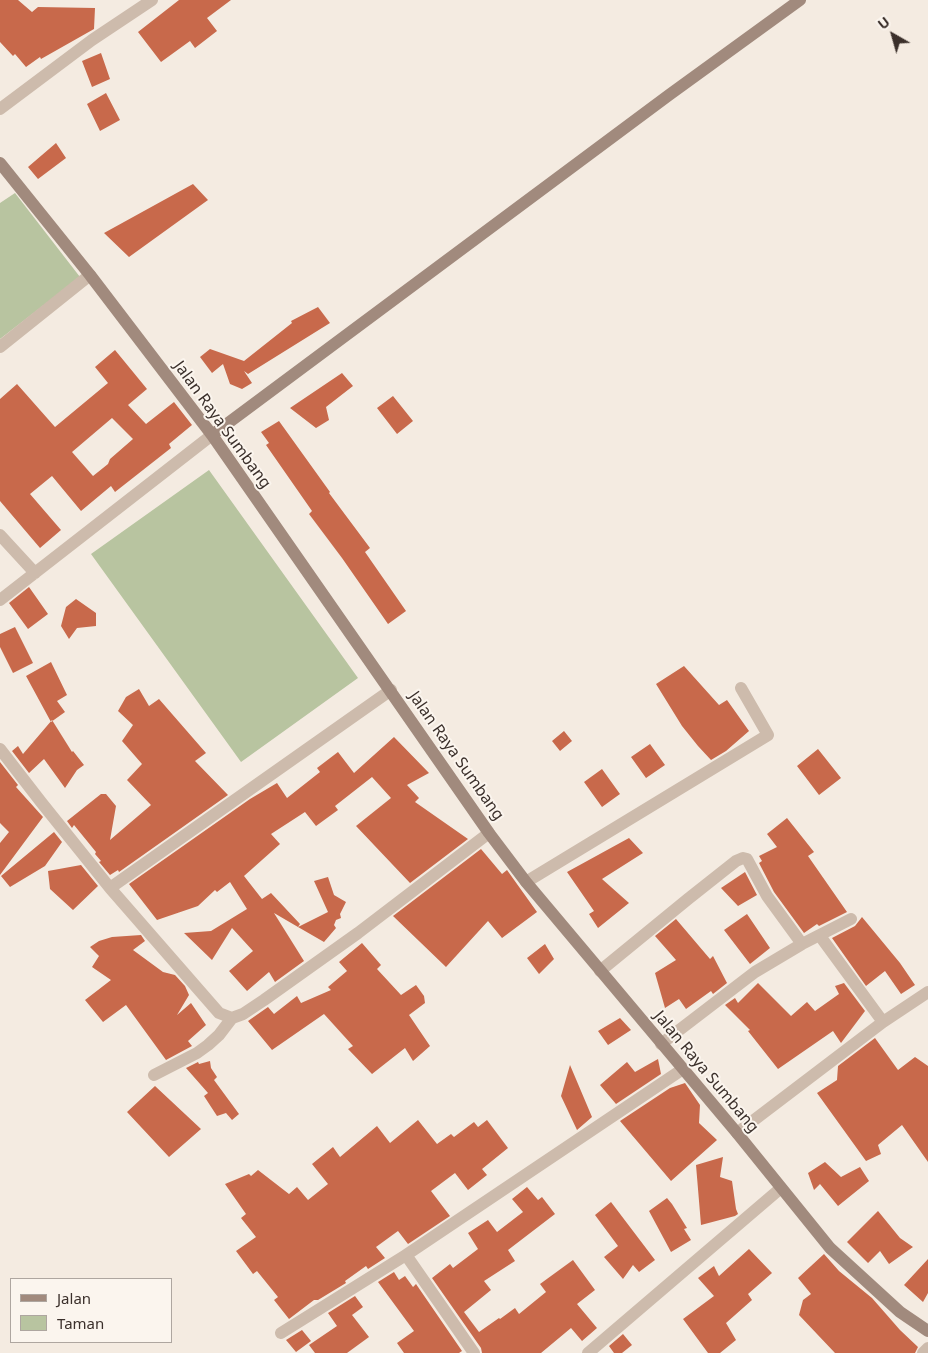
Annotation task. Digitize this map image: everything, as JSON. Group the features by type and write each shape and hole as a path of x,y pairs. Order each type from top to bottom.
{"street":[{"path":"0,108 92,40 152,0"},
{"path":"0,600 212,434 800,0"},
{"name":"Jalan Raya Sumbang","path":"0,162 90,275 212,434 489,833 526,882 737,1133 830,1248 900,1312 928,1331"},
{"path":"0,347 90,275"},
{"path":"0,535 35,573"},
{"path":"526,882 768,735 741,688"},
{"path":"110,888 391,690"},
{"path":"0,749 110,888 219,1013 232,1018"},
{"path":"154,1075 208,1045 219,1035 232,1018 243,1014 358,933 489,833"},
{"path":"600,970 736,861 744,858 747,859 767,896 802,944"},
{"path":"661,1044 755,972 802,944 851,919"},
{"path":"820,936 883,1022"},
{"path":"737,1133 883,1022 928,992"},
{"path":"281,1333 406,1254 683,1069"},
{"path":"588,1353 780,1188"},
{"path":"406,1254 474,1353"},
{"path":"923,1353 928,1348"}],"green space":[{"path":"15,193 80,277 0,339 0,203"},
{"path":"209,470 358,678 241,762 91,554"}],"building":[{"path":"0,0 18,0 32,12 38,7 95,8 94,29 41,59 40,57 26,67 15,54 13,56 0,42"},
{"path":"179,0 231,0 207,18 217,31 195,48 190,41 161,62 138,32"},
{"path":"101,53 110,79 92,87 82,61"},
{"path":"106,93 120,120 100,131 87,104"},
{"path":"56,143 66,158 38,179 28,167"},
{"path":"193,184 208,200 129,257 104,233"},
{"path":"318,307 330,323 248,374 244,371 252,383 242,389 230,384 223,364 212,373 200,357 210,349 244,361 292,323 291,321"},
{"path":"115,350 147,389 128,405 146,424 174,402 192,425 169,444 171,448 115,492 111,486 81,511 52,476 30,494 61,530 40,548 0,501 0,399 17,384 55,427 108,383 95,367","holes":["112,418 133,439 93,476 72,452"]},
{"path":"342,373 353,386 326,407 329,420 316,428 290,408"},
{"path":"393,396 413,421 397,434 377,408"},
{"path":"279,421 370,548 365,552 406,611 388,624 309,514 312,511 266,445 269,443 261,432"},
{"path":"29,587 48,614 28,629 9,603"},
{"path":"76,599 96,613 96,626 77,628 69,639 61,626 66,607"},
{"path":"15,627 33,663 13,673 0,647 0,634"},
{"path":"51,662 67,695 57,701 65,712 51,722 26,676"},
{"path":"684,666 719,705 727,700 749,731 726,751 711,760 682,726 656,684"},
{"path":"139,689 149,706 159,699 206,753 195,761 228,795 119,872 118,870 110,875 99,862 101,861 95,854 96,852 74,825 72,828 67,821 101,794 106,794 116,806 110,840 151,805 127,780 142,764 122,741 133,725 118,711 126,697"},
{"path":"52,720 72,752 84,765 77,770 65,788 44,759 29,773 12,751 18,746 23,754"},
{"path":"564,731 572,741 560,751 552,741"},
{"path":"394,737 429,773 407,785 419,798 415,802 468,839 410,883 356,826 391,798 372,777 335,806 338,810 316,826 305,812 271,834 280,844 244,876 262,899 271,893 300,924 298,927 274,913 304,961 275,982 269,972 247,991 229,971 253,951 232,928 212,960 184,933 211,931 247,909 230,882 217,892 215,890 198,906 157,920 129,884 250,799 277,783 287,798 320,772 317,768 338,752 354,773"},
{"path":"650,744 665,765 646,778 631,757"},
{"path":"818,749 841,778 819,795 797,766"},
{"path":"0,762 18,785 16,787 43,817 0,875 0,843 9,832 0,823"},
{"path":"602,769 620,794 602,807 584,782"},
{"path":"787,818 814,852 808,856 847,912 819,926 817,924 804,933 774,892 759,863 762,861 759,856 777,847 767,834"},
{"path":"54,832 62,842 45,866 10,887 1,876"},
{"path":"629,838 643,853 602,879 629,903 598,928 589,914 594,911 567,872"},
{"path":"481,849 502,874 507,870 537,912 502,938 488,921 446,967 393,916"},
{"path":"81,865 98,886 73,910 50,889 48,871"},
{"path":"745,872 757,895 738,906 721,888"},
{"path":"328,877 334,895 346,902 340,914 341,918 336,920 334,925 336,928 324,942 298,927 328,912 314,881"},
{"path":"747,914 770,948 750,964 724,930"},
{"path":"862,917 900,963 915,985 901,994 885,971 866,986 832,938 855,926"},
{"path":"676,919 710,959 713,956 727,983 713,994 711,991 686,1009 679,999 665,1008 655,973 676,960 655,936"},
{"path":"141,935 145,941 133,950 163,972 175,975 185,986 189,995 177,1015 191,1003 206,1025 188,1041 192,1046 166,1060 126,1005 103,1022 85,1000 111,980 92,967 99,956 90,947 99,941 112,937"},
{"path":"362,943 381,965 377,969 401,995 416,985 424,996 425,1003 409,1015 430,1046 413,1061 405,1048 372,1074 348,1049 353,1046 324,1014 272,1050 248,1021 268,1007 274,1014 297,996 301,1003 331,990 328,987 347,971 339,962"},
{"path":"545,944 554,959 539,974 527,958"},
{"path":"758,983 791,1016 807,1002 815,1011 839,994 835,986 844,983 865,1011 841,1043 833,1031 778,1069 748,1031 750,1030 725,1005 735,998 738,1003"},
{"path":"620,1018 631,1030 608,1045 598,1031"},
{"path":"875,1038 898,1070 915,1057 928,1066 928,1162 902,1125 878,1145 881,1154 866,1161 817,1093 837,1080 838,1066"},
{"path":"658,1059 661,1074 616,1104 600,1085 627,1062 635,1072"},
{"path":"210,1061 211,1068 217,1077 214,1080 239,1114 232,1120 226,1113 217,1116 204,1096 208,1093 186,1068 198,1062 199,1064"},
{"path":"570,1065 592,1117 577,1130 561,1096"},
{"path":"685,1083 700,1105 699,1123 717,1140 671,1181 620,1121 670,1088"},
{"path":"155,1086 201,1129 169,1157 127,1112"},
{"path":"418,1120 437,1144 451,1134 454,1137 474,1122 478,1127 487,1120 508,1148 482,1169 487,1175 468,1190 455,1173 431,1191 450,1216 408,1244 398,1231 376,1247 385,1258 368,1269 366,1266 345,1281 346,1283 318,1300 314,1300 289,1319 274,1300 278,1297 257,1271 253,1274 236,1251 256,1237 241,1218 246,1214 225,1184 249,1174 251,1176 258,1170 289,1194 297,1187 308,1200 328,1184 312,1164 333,1147 340,1157 377,1126 390,1143"},
{"path":"723,1157 720,1177 732,1181 738,1214 701,1225 696,1165"},
{"path":"825,1162 841,1177 860,1167 869,1181 838,1206 820,1184 814,1190 808,1173"},
{"path":"527,1187 538,1200 542,1197 555,1214 508,1250 515,1261 484,1281 491,1290 464,1312 479,1332 515,1308 519,1314 546,1292 540,1284 573,1260 595,1290 577,1304 597,1328 582,1341 571,1328 541,1353 482,1353 481,1348 432,1278 450,1264 453,1268 478,1249 468,1233 488,1220 497,1232 523,1212 512,1199"},
{"path":"667,1198 687,1228 684,1229 691,1240 671,1252 649,1211"},
{"path":"611,1202 655,1260 639,1272 633,1265 623,1279 604,1257 618,1246 595,1215"},
{"path":"878,1211 900,1238 913,1247 889,1264 880,1251 868,1263 847,1242"},
{"path":"749,1249 772,1273 748,1294 752,1300 726,1323 736,1340 720,1353 708,1353 683,1319 714,1296 698,1278 714,1266 719,1276"},
{"path":"824,1254 839,1271 872,1298 918,1347 915,1353 835,1353 799,1315 803,1300 811,1294 798,1278"},
{"path":"928,1259 928,1293 923,1302 904,1285"},
{"path":"394,1272 399,1280 405,1276 413,1287 416,1284 462,1351 459,1353 404,1353 397,1343 414,1331 378,1282"},
{"path":"355,1296 363,1307 352,1315 369,1337 347,1353 315,1353 309,1345 337,1326 328,1313"},
{"path":"302,1330 311,1341 296,1352 286,1340"},
{"path":"623,1334 632,1345 622,1353 614,1353 609,1346"}]}
